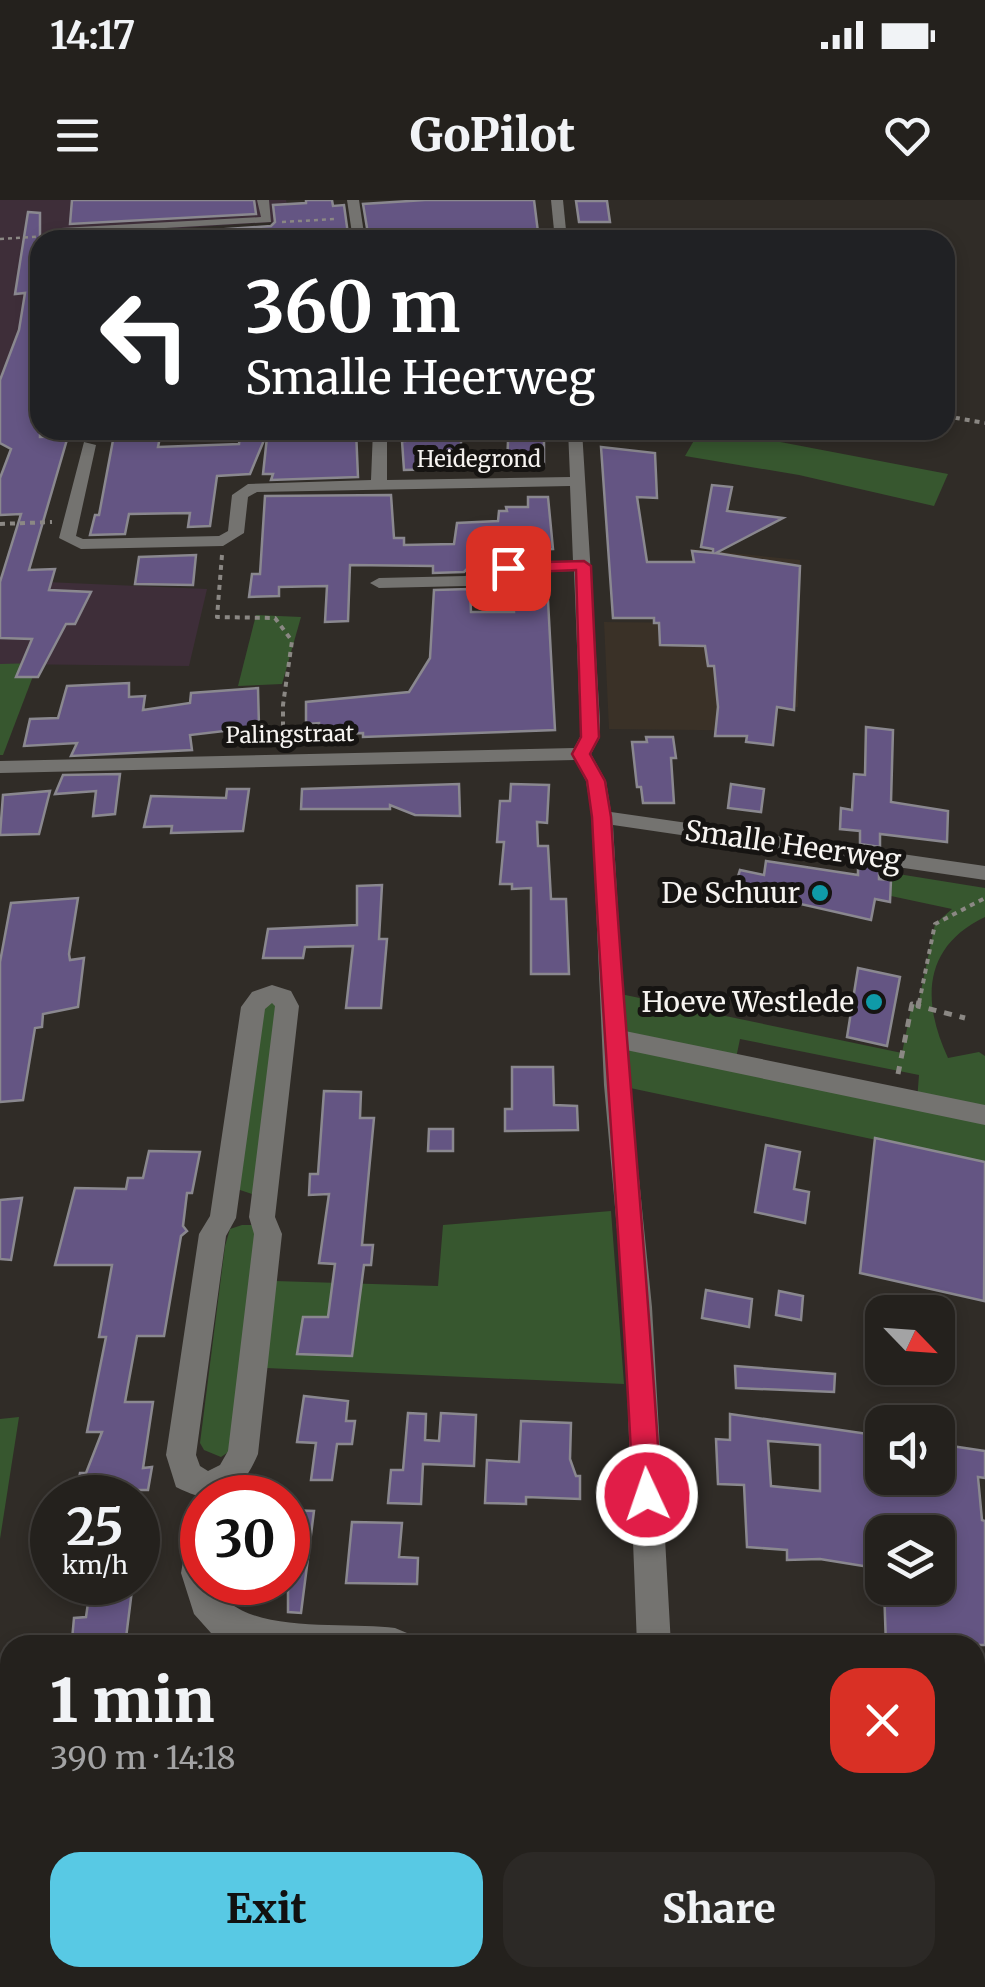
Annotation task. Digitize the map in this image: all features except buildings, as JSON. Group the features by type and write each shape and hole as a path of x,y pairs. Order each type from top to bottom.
{"street":[{"path":"80,230 267,220 263,200"},
{"path":"353,200 357,230"},
{"path":"557,200 560,230"},
{"name":"Heidegrond","path":"380,440 380,482"},
{"path":"576,440 590,737 581,754 596,781 602,817 614,1038 638,1307 654,1635"},
{"path":"90,445 68,538 81,544 223,541"},
{"name":"Heidegrond","path":"223,541 236,533 240,495 254,488 380,482 578,481"},
{"path":"379,583 467,581 508,568 584,566"},
{"name":"Palingstraat","path":"0,767 581,754"},
{"name":"Smalle Heerweg","path":"602,817 985,873"},
{"path":"187,1475 181,1455 213,1234 224,1218 253,1006 260,998 272,994 283,998 287,1006 262,1217 268,1234 243,1454 232,1475"},
{"path":"614,1038 985,1115"},
{"path":"224,1218 244,1210 262,1217"},
{"path":"210,1605 226,1624 252,1635"}],"path":[{"path":"955,418 985,423"},
{"path":"0,524 70,521"},
{"path":"223,541 217,616 275,618 292,642 283,705 284,760"},
{"path":"918,1006 935,924 985,899"},
{"path":"894,1096 912,1004 965,1018"}],"shaded area":[{"path":"0,200 286,200 291,221 167,230 30,230 30,431 0,432"},
{"path":"691,549 800,560 798,707 778,707 777,731 609,729 604,622 700,623"},
{"path":"0,580 207,589 189,666 0,664"}],"green space":[{"path":"694,440 770,440 948,474 934,506 799,475 685,456"},
{"path":"256,615 301,617 282,684 238,686"},
{"path":"38,663 3,755 0,755 0,664"},
{"path":"892,873 985,888 985,917 949,944 933,978 932,997 934,1017 948,1058 979,1052 985,1056 985,1163 616,1085 611,992 902,1053 912,1004 918,1005 935,924 952,909 891,896","holes":["740,1039 919,1075 917,1101 735,1063"]},
{"path":"278,1000 255,1195 237,1189 263,1002"},
{"path":"611,1211 624,1384 266,1368 275,1281 438,1286 443,1225"},
{"path":"253,1225 263,1235 237,1446 221,1457 204,1450 200,1443 225,1246 230,1229"},
{"path":"19,1417 0,1539 0,1419"}],"place":[{"name":"De Schuur","path":"820,893"},
{"name":"Hoeve Westlede","path":"874,1002"}],"route":[{"path":"508,568 584,566 590,737 581,754 594,774 602,817 616,1085 638,1307 647,1495"}]}
